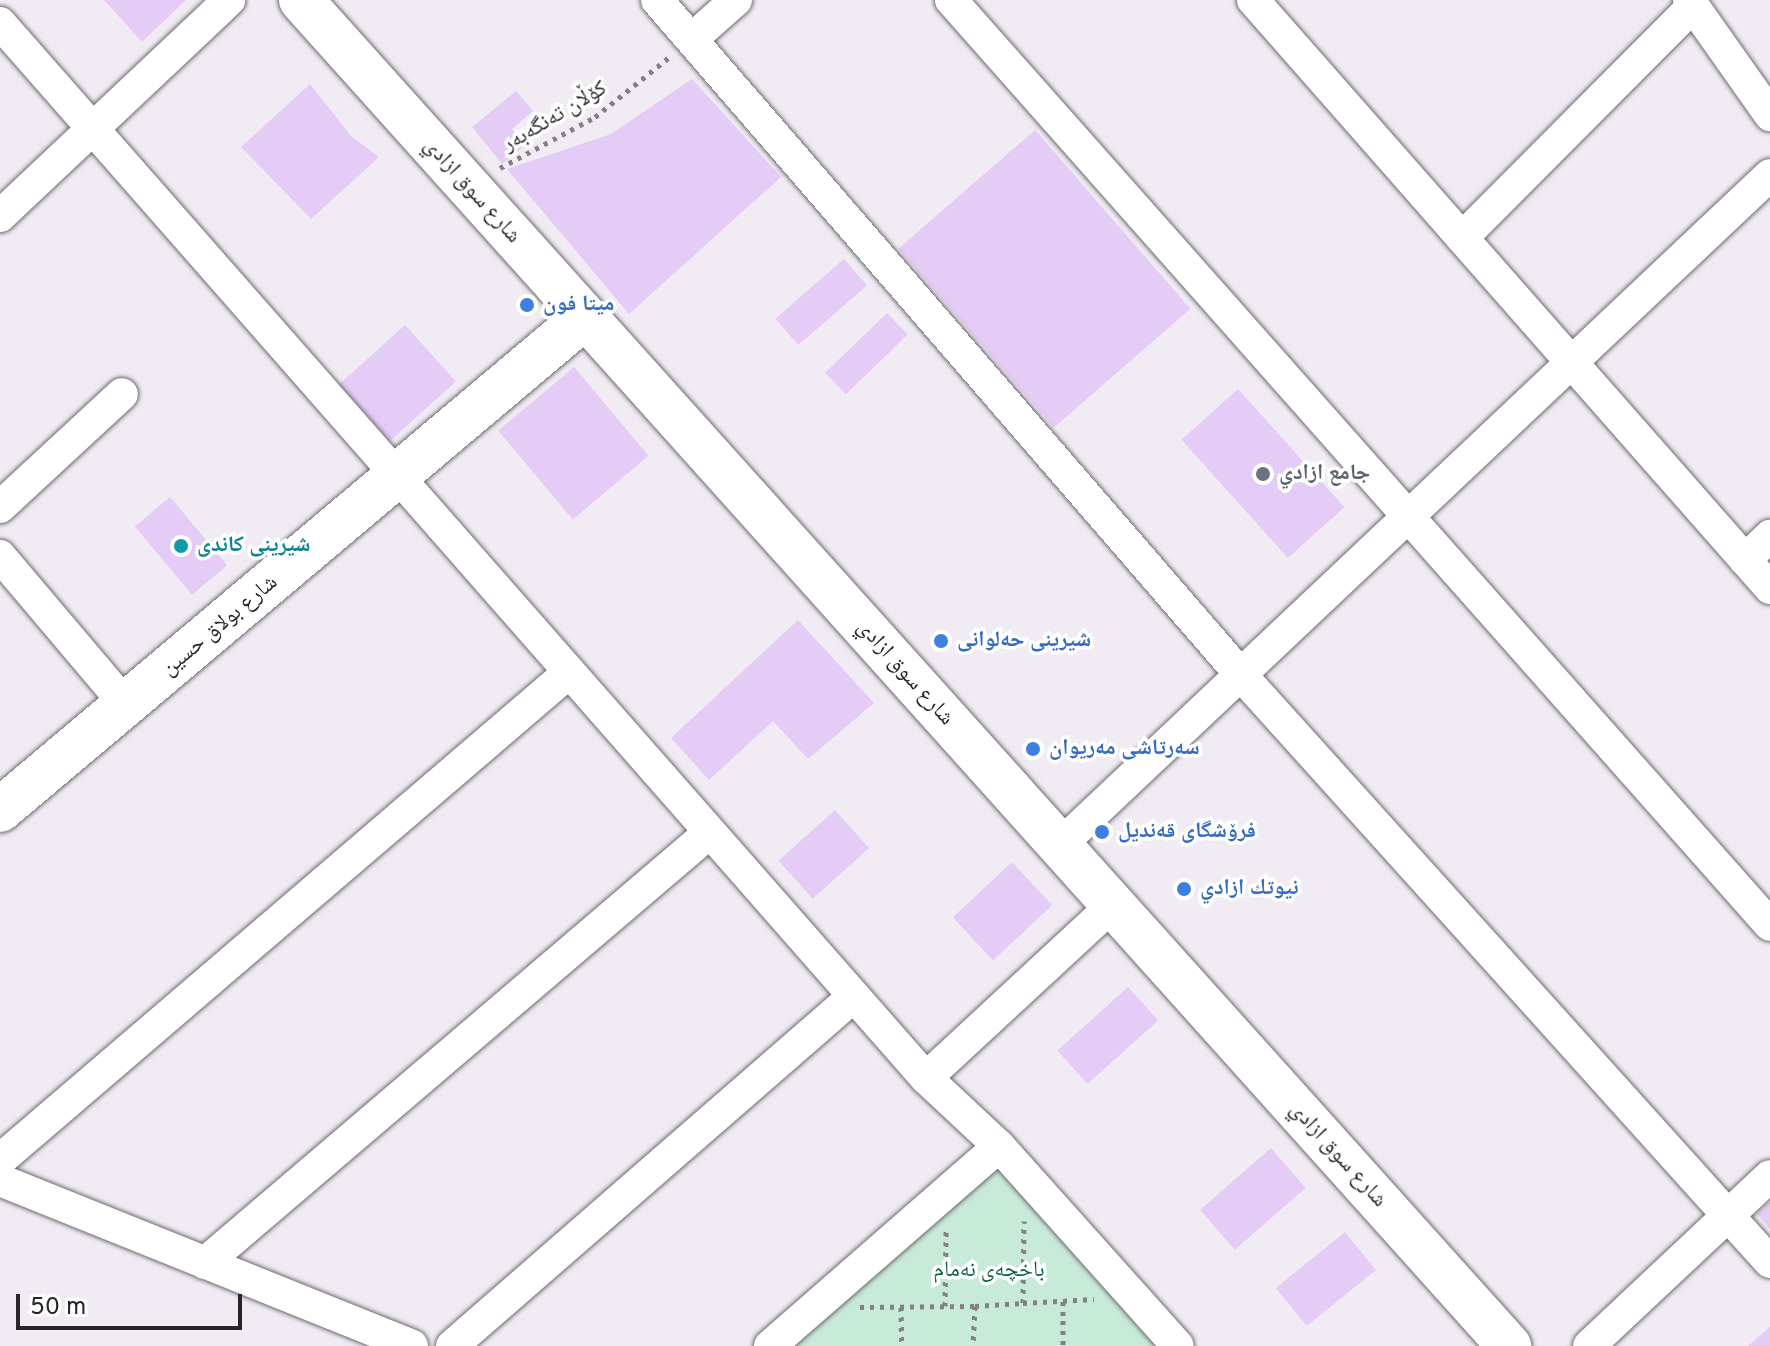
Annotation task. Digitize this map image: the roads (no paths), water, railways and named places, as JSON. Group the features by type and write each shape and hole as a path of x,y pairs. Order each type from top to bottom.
{"street":[{"path":"0,216 229,0"},
{"name":"شارع سوق ازادي","path":"301,0 1509,1346"},
{"path":"657,0 1241,675 1770,1262"},
{"path":"692,39 736,0"},
{"path":"951,0 1770,925"},
{"path":"1253,0 1770,588"},
{"path":"1462,238 1691,3 1770,115"},
{"path":"0,23 94,127 567,674 926,1078 999,1146 1178,1346"},
{"path":"1060,845 1770,175"},
{"name":"شارع بولاق حسين","path":"0,810 585,317"},
{"path":"0,507 122,394"},
{"path":"1745,560 1770,536"},
{"path":"0,556 125,704"},
{"path":"0,1160 567,674"},
{"path":"205,1263 709,833"},
{"path":"926,1078 1113,905"},
{"path":"452,1346 854,996"},
{"path":"770,1346 999,1146"},
{"path":"1589,1346 1770,1176"},
{"path":"0,1180 412,1346"}],"place":[{"name":"ميتا فون","path":"527,305"},
{"name":"جامع ازادي","path":"1263,474"},
{"name":"شیرینی کاندی","path":"181,546"},
{"name":"شیرینی حەلوانی","path":"941,641"},
{"name":"سەرتاشی مەریوان","path":"1033,749"},
{"name":"فرۆشگای قەندیل","path":"1102,832"},
{"name":"نيوتك ازادي","path":"1184,889"}],"park label":[{"name":"باخچەی نەمام","path":"989,1271"}]}
